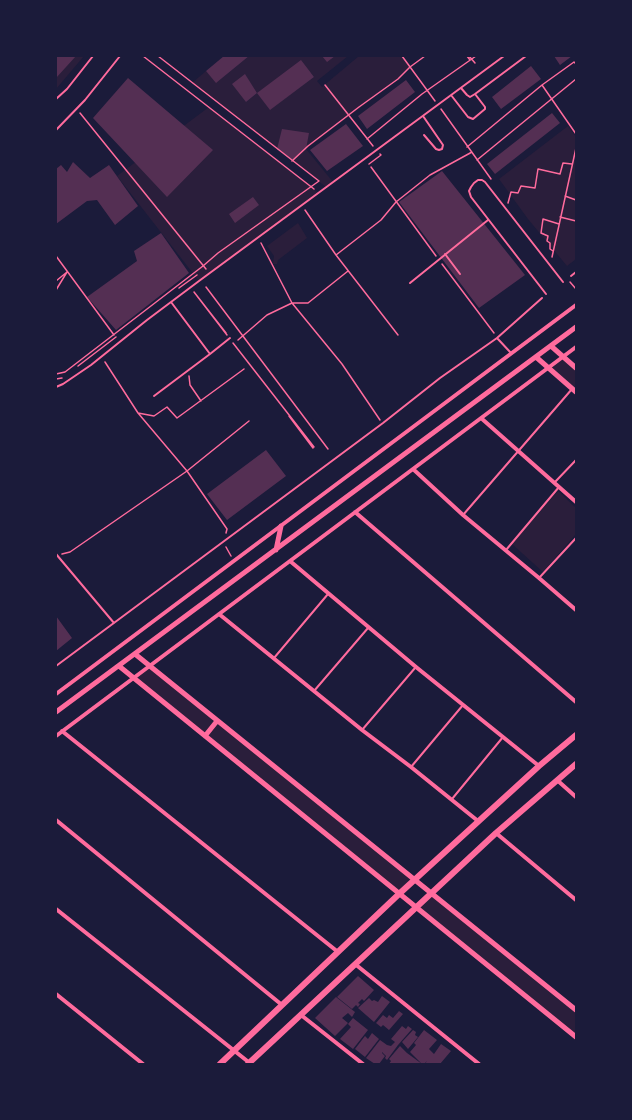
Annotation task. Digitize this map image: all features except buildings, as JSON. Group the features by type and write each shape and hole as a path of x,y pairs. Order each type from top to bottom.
{"main road":[{"path":"220,1064 414,880 539,766 576,735"},
{"path":"250,1064 496,833 576,764"}],"street":[{"path":"56,694 576,305"},
{"path":"56,712 576,327"},
{"path":"551,346 576,368"},
{"path":"56,736 576,347"},
{"path":"536,357 574,391"},
{"path":"481,418 576,502"},
{"path":"413,469 464,515 576,610"},
{"path":"355,512 576,702"},
{"path":"276,550 281,526"},
{"path":"290,561 416,667 539,766"},
{"path":"219,614 362,730 452,799 478,821"},
{"path":"135,654 576,1010"},
{"path":"119,666 576,1037"},
{"path":"204,736 217,721"},
{"path":"62,731 338,952"},
{"path":"557,780 576,796"},
{"path":"56,820 282,1005"},
{"path":"496,833 576,900"},
{"path":"56,909 250,1064"},
{"path":"355,964 479,1064"},
{"path":"56,994 143,1064"},
{"path":"301,1015 363,1064"}],"lane":[{"path":"56,99 67,89 93,56"},
{"path":"56,130 85,100 120,56"},
{"path":"56,387 91,365 171,302 504,56"},
{"path":"461,88 470,97 526,56"},
{"path":"451,95 468,117 474,119 485,109 475,94"},
{"path":"423,116 443,145 442,149 439,150 436,148 424,135"},
{"path":"546,294 470,195 469,191 471,187 478,180 485,182 563,282"},
{"path":"410,283 488,220"},
{"path":"445,254 460,274"},
{"path":"571,276 576,272"},
{"path":"56,666 383,423 440,378 497,338 542,298"},
{"path":"171,302 210,354"},
{"path":"154,396 230,338"},
{"path":"497,338 511,353"},
{"path":"464,515 519,451 574,391"},
{"path":"554,483 576,460"},
{"path":"506,550 558,487"},
{"path":"539,578 576,538"},
{"path":"56,554 114,622"},
{"path":"274,658 329,593"},
{"path":"314,691 369,627"},
{"path":"362,730 416,667"},
{"path":"411,767 463,705"},
{"path":"452,799 503,737"}],"path":[{"path":"143,56 311,187"},
{"path":"143,56 319,193"},
{"path":"157,56 326,187"},
{"path":"402,56 464,142"},
{"path":"292,161 308,146 398,79 410,67 425,56"},
{"path":"468,56 475,64"},
{"path":"367,139 427,91 476,56"},
{"path":"467,147 542,85 574,62 576,64"},
{"path":"477,160 576,79"},
{"path":"325,85 348,116 381,155"},
{"path":"542,85 576,134"},
{"path":"76,109 210,274"},
{"path":"551,259 576,148"},
{"path":"336,255 381,220 396,202 430,175 472,152"},
{"path":"508,203 511,192 518,194 521,186 535,188 538,169 560,174 563,163 573,164"},
{"path":"371,168 497,338"},
{"path":"56,374 65,372 218,253 319,181"},
{"path":"565,196 576,200"},
{"path":"303,204 305,210 336,255 398,335"},
{"path":"560,218 576,221"},
{"path":"553,251 550,249 550,243 547,241 548,236 541,233 543,220 559,224"},
{"path":"258,237 292,302 342,364 383,423"},
{"path":"56,256 114,335"},
{"path":"238,340 267,315 292,302 308,303 348,271"},
{"path":"56,281 67,272"},
{"path":"56,290 67,272"},
{"path":"206,287 328,450"},
{"path":"194,292 314,447"},
{"path":"230,338 194,292 230,338"},
{"path":"96,348 138,413 187,471 227,529 222,542 234,561"},
{"path":"138,413 154,416 167,406 177,418 244,369"},
{"path":"188,370 190,385 201,401"},
{"path":"56,554 70,552 187,471 249,421"}],"shaded area":[{"path":"56,56 84,56 56,89"},
{"path":"249,56 348,56 317,81 322,87 359,56 402,56 410,67 398,79 306,149 333,182 326,187 192,83 206,71 217,82","holes":["311,73 314,77 270,109 258,93 281,76","245,75 257,93 246,102"]},
{"path":"209,107 319,193 199,281 117,176"},
{"path":"568,126 576,137 576,259 567,266 528,219 499,179"},
{"path":"298,223 307,238 278,260 277,264 273,264 274,256 267,246"},
{"path":"563,357 576,368 576,392 549,368"},
{"path":"558,491 576,508 576,534 543,572 512,544"},
{"path":"149,666 416,883 402,896 134,678"},
{"path":"429,894 576,1011 576,1037 415,907"}]}
